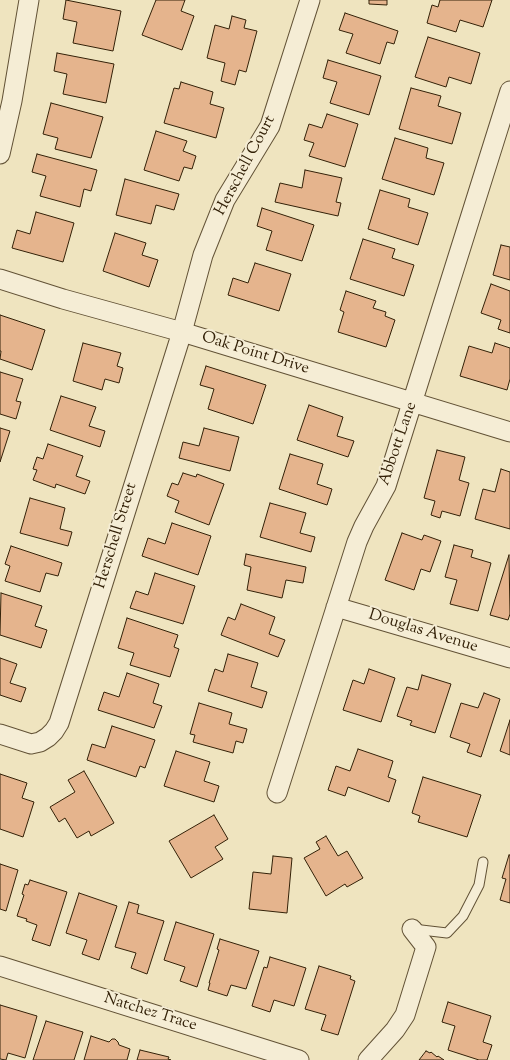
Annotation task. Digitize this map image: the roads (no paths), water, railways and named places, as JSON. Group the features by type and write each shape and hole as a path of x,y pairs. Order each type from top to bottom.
{"street":[{"path":"0,154 12,101 29,0"},
{"name":"Herschell Court","path":"182,332 203,255 225,200 270,126 310,0"},
{"name":"Abbott Lane","path":"277,793 357,542 386,486 392,470 510,91"},
{"name":"Oak Point Drive","path":"0,279 63,299 182,332 510,432"},
{"name":"Herschell Street","path":"0,734 31,744 40,742 48,737 59,723 182,332"},
{"name":"Douglas Avenue","path":"336,607 510,658"},
{"path":"368,1060 395,1030 405,1015 426,946 412,929"},
{"name":"Natchez Trace","path":"0,966 299,1060"}],"lane":[{"path":"412,929 447,933 463,916 470,903 479,885 484,862"}]}
